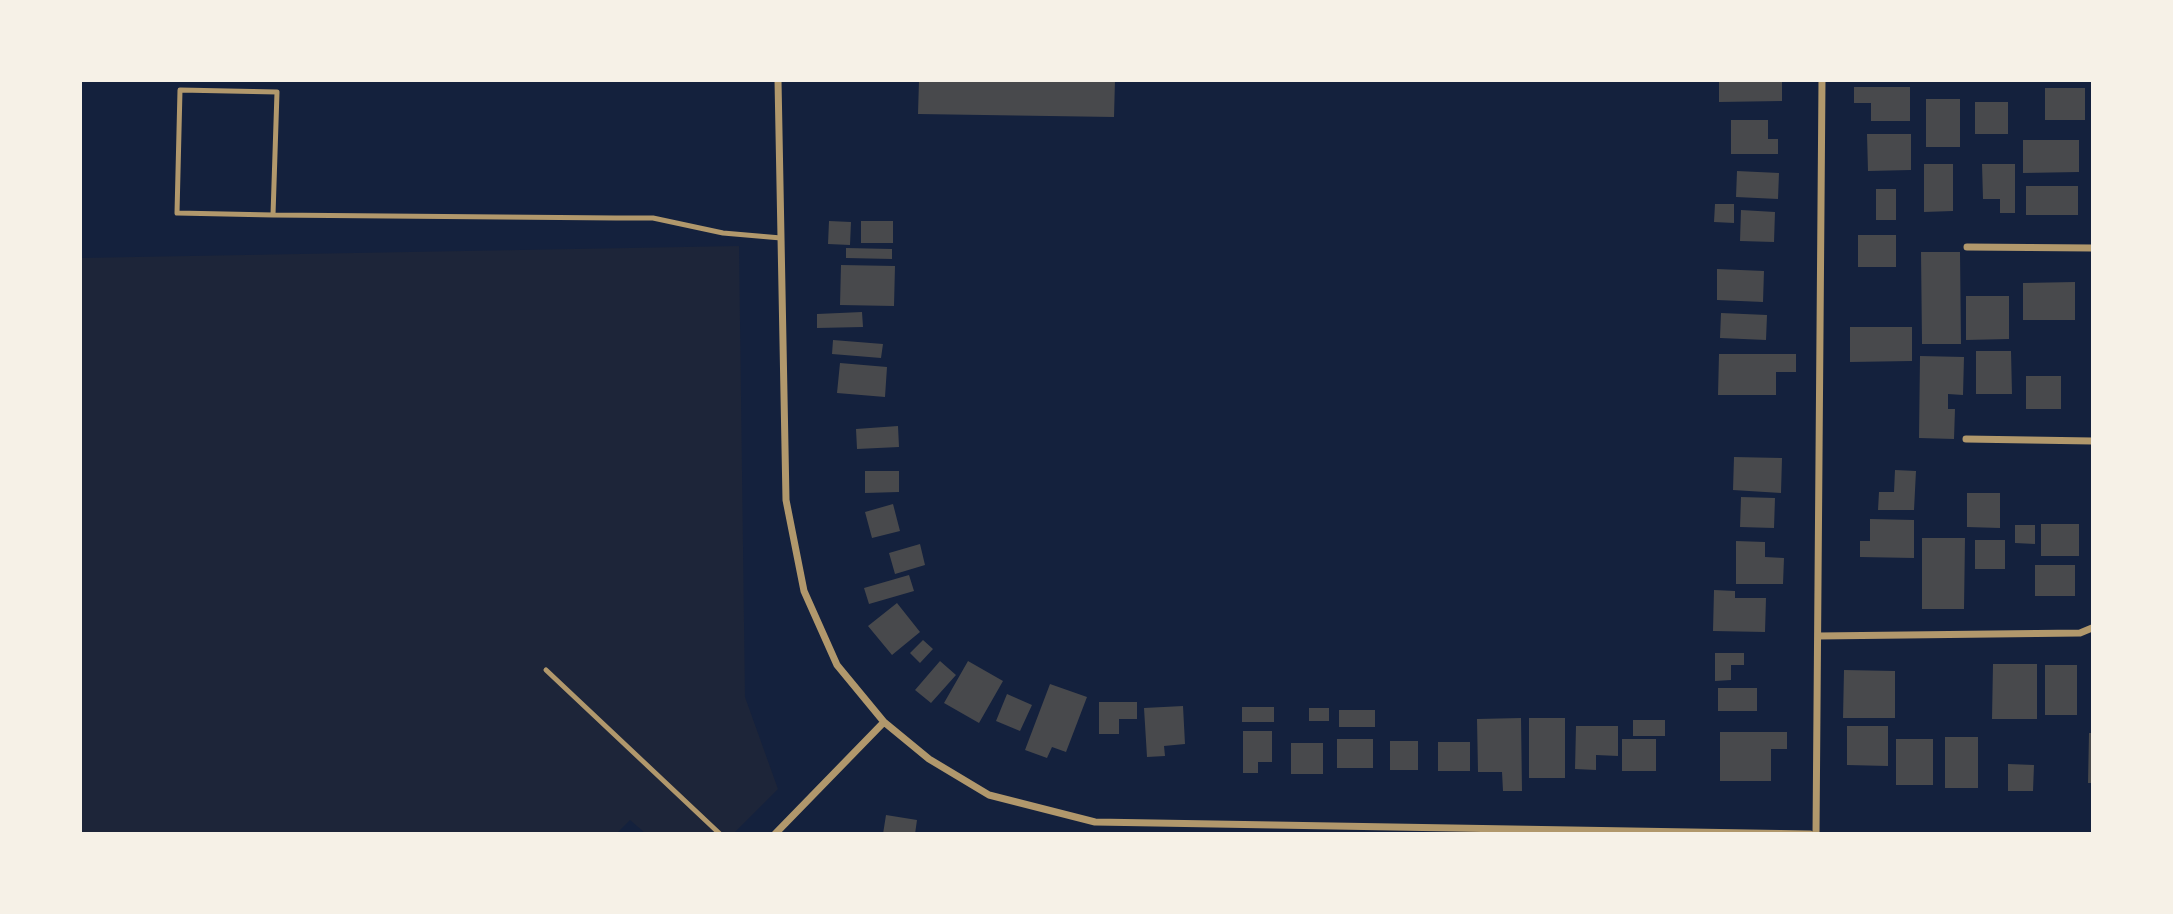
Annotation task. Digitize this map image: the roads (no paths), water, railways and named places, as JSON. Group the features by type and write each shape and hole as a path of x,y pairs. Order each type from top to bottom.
{"street":[{"path":"778,80 786,500 804,591 837,666 884,722 929,759 989,795 1095,822 1810,834"},
{"path":"1816,834 1822,80"},
{"path":"1967,247 2092,248"},
{"path":"1966,439 2092,441"},
{"path":"1818,636 2080,634 2092,628"},
{"path":"775,834 884,722"}],"lane":[{"path":"273,215 277,92 180,90 177,214 273,215 653,218 723,233 780,238"},
{"path":"546,670 720,834"}]}
